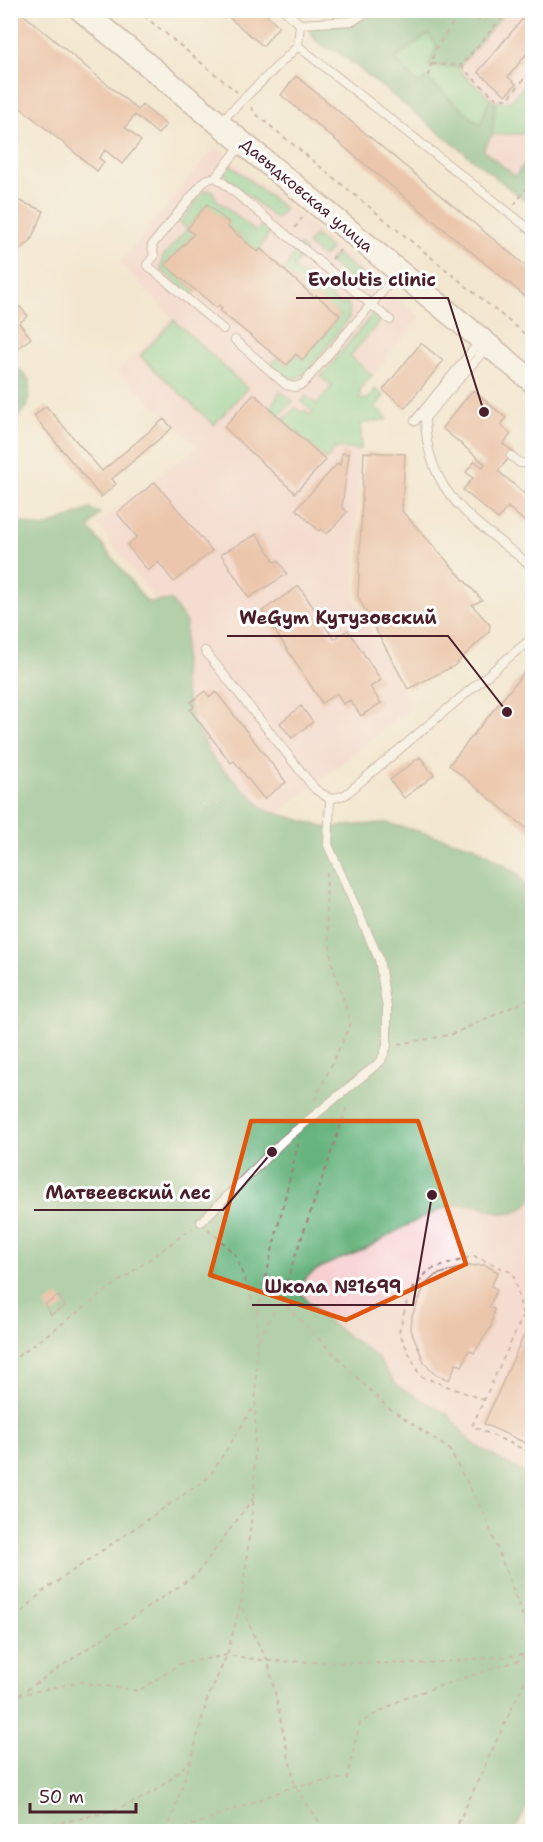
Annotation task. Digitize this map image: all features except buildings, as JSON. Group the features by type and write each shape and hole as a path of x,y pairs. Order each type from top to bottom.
{"street":[{"name":"Давыдковская улица","path":"81,10 220,122 532,381"}],"lane":[{"path":"284,10 300,24 353,21 370,10"},
{"path":"220,122 298,46 300,24"},
{"path":"298,46 532,231"},
{"path":"223,329 147,265 154,256 152,245 204,180 216,177 244,142"},
{"path":"216,177 390,320"},
{"path":"235,340 286,385 295,387 303,384 399,272"},
{"path":"415,421 485,342"},
{"path":"485,342 425,418 425,437 432,467 450,498 532,567"},
{"path":"511,456 520,463 532,463"},
{"path":"205,651 315,789 330,799 345,795 532,638"},
{"path":"201,1222 238,1182 303,1124 381,1061 387,1046 387,1008 379,959 328,845 330,799"}],"path":[{"path":"137,10 244,98 257,115 532,340"},
{"path":"428,76 435,51 460,12 484,21 493,10"},
{"path":"462,65 508,10"},
{"path":"431,64 462,65"},
{"path":"462,65 464,70 497,99 508,99 532,69"},
{"path":"509,212 532,181"},
{"path":"167,1832 192,1757 207,1700 228,1655 241,1604 254,1497 257,1313 303,1124 351,1023 332,964 326,913 328,845"},
{"path":"387,1046 450,1035 532,998"},
{"path":"258,1341 280,1300 356,1081"},
{"path":"10,1362 201,1222 235,1254 257,1313"},
{"path":"484,1400 420,1376 399,1332 409,1294 429,1270 474,1256 513,1273 523,1316 472,1426 532,1453"},
{"path":"280,1300 386,1406 449,1449 485,1516 532,1640"},
{"path":"523,1316 532,1320"},
{"path":"10,1624 42,1592 208,1476 256,1403"},
{"path":"10,1700 197,1574 254,1497"},
{"path":"241,1604 253,1634 268,1661 295,1786 319,1822 321,1832"},
{"path":"10,1695 80,1682 138,1690 179,1664 228,1655 268,1661 418,1664 532,1655"},
{"path":"175,1832 295,1786 347,1778 360,1723 405,1696 532,1655"},
{"path":"454,1832 532,1665"},
{"path":"13,1832 118,1810 169,1783 192,1757"},
{"path":"44,1826 55,1832"}],"highlighted area":[{"path":"251,1121 418,1121 466,1264 346,1320 210,1275"}],"shaded area":[{"path":"458,11 532,11 532,154 515,176 374,63"},
{"path":"216,146 420,317 360,390 355,598 412,707 259,829 166,708 176,627 97,524 197,446 118,372 172,317 120,263"},
{"path":"532,937 532,1574 291,1301 372,1089"}],"green space":[{"path":"375,11 506,11 459,67 429,66 437,45 428,34 395,59 418,84 426,78 480,125 490,98 495,102 492,135 483,150 515,176 532,154 532,200 529,204 338,52 319,44 313,37 309,26 352,23"},
{"path":"428,33 437,45 430,66 459,67 462,73 490,98 480,125 427,79 418,85 395,59"},
{"path":"532,75 532,133 492,135 495,102 511,101"},
{"path":"227,162 285,209 276,219 226,177 222,170"},
{"path":"212,190 217,200 256,232 263,224 271,230 258,252 227,226 229,223 207,205 187,229 180,223 204,191"},
{"path":"187,229 194,234 165,265 196,291 191,296 161,270 162,258"},
{"path":"315,235 331,249 323,257 307,244"},
{"path":"299,245 306,251 293,267 342,306 347,302 350,309 349,318 307,372 296,379 284,377 270,366 277,357 286,365 296,354 303,360 340,315 283,272"},
{"path":"336,254 371,282 363,290 329,262"},
{"path":"374,312 382,319 350,356 372,375 360,389 360,399 368,399 375,389 384,396 375,407 388,419 361,424 361,450 336,448 326,460 283,420 296,408 301,413 304,410 310,415 313,412 302,402 306,396 317,404 332,386 321,377"},
{"path":"174,320 247,388 214,425 140,356"},
{"path":"20,370 30,381 28,406 11,424 11,372"},
{"path":"280,391 293,401 279,416 270,408"},
{"path":"90,509 100,513 89,528 147,602 171,600 186,622 183,683 194,723 214,760 265,810 325,827 387,823 474,846 518,874 532,896 532,1199 523,1208 506,1214 479,1206 448,1207 311,1273 304,1280 299,1291 321,1316 377,1357 397,1386 448,1414 469,1440 532,1477 532,1799 514,1831 11,1831 10,513 15,521 43,528"}],"place":[{"name":"Evolutis clinic","path":"484,412"},
{"name":"WeGym Кутузовский","path":"507,712"},
{"name":"Матвеевский лес","path":"272,1152"},
{"name":"Школа №1699","path":"432,1195"}]}
